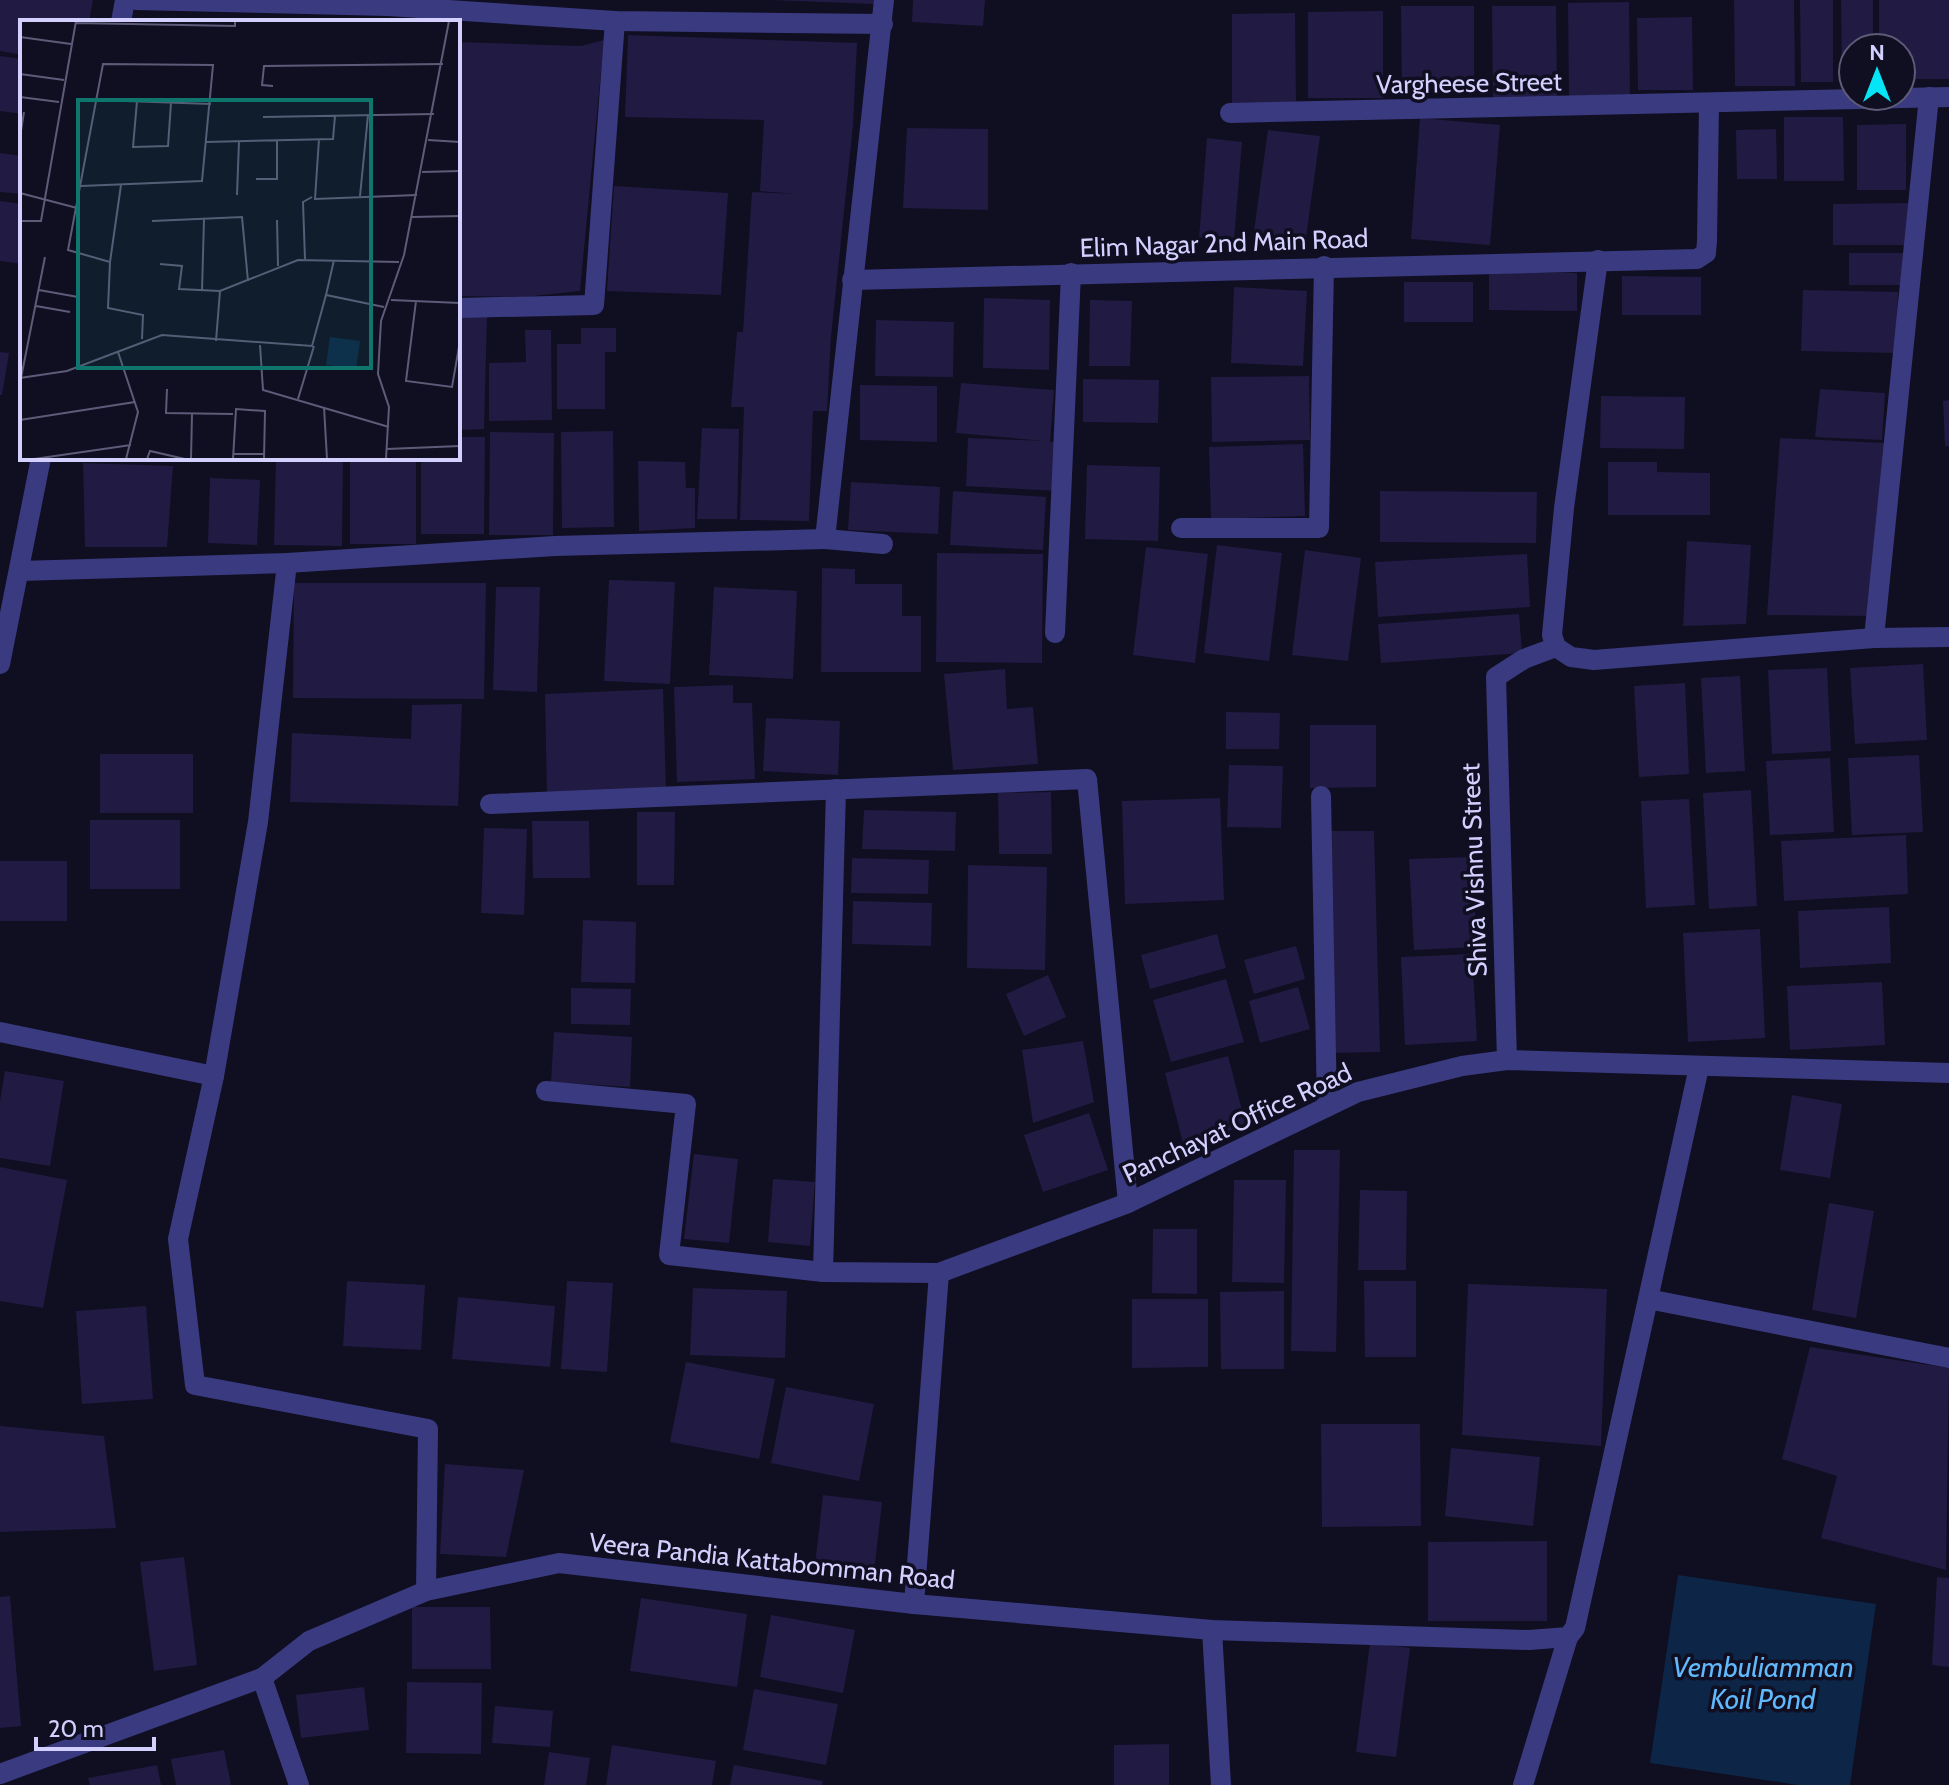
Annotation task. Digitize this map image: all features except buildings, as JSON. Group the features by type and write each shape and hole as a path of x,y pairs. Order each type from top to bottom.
{"street":[{"path":"121,20 125,0"},
{"path":"136,0 387,14 615,21 883,24"},
{"path":"825,539 884,0"},
{"path":"460,308 594,305 615,21"},
{"path":"1874,638 1939,97"},
{"name":"Vargheese Street","path":"1230,113 1939,97"},
{"name":"Elim Nagar 2nd Main Road","path":"852,280 1697,259 1706,253 1709,104"},
{"path":"1598,260 1564,508 1552,635 1556,647 1571,657 1594,660 1874,638 1949,637"},
{"path":"1181,528 1319,528 1324,266"},
{"path":"1055,633 1071,273"},
{"path":"0,664 41,460"},
{"path":"20,571 287,563 555,546 825,539 883,544"},
{"path":"287,563 258,822 214,1076 178,1239 195,1385 428,1429 426,1591"},
{"name":"Shiva Vishnu Street","path":"1507,1060 1496,677 1524,659 1556,647"},
{"path":"490,804 1087,779 1128,1203"},
{"path":"823,1272 836,789"},
{"path":"1321,796 1327,1107"},
{"path":"0,1032 214,1076"},
{"name":"Panchayat Office Road","path":"546,1091 686,1104 669,1255 823,1272 939,1273 1128,1203 1358,1092 1462,1066 1507,1060 1949,1073"},
{"path":"1523,1785 1571,1632 1699,1067"},
{"path":"914,1604 939,1273"},
{"path":"1648,1299 1949,1358"},
{"name":"Veera Pandia Kattabomman Road","path":"0,1774 262,1678 309,1641 426,1591 559,1563 914,1604 1212,1630 1529,1640 1571,1632"},
{"path":"1212,1630 1221,1785"},
{"path":"262,1678 299,1785"}],"water":[{"name":"Vembuliamman Koil Pond","path":"1678,1575 1876,1604 1850,1785 1798,1785 1650,1763"}]}
